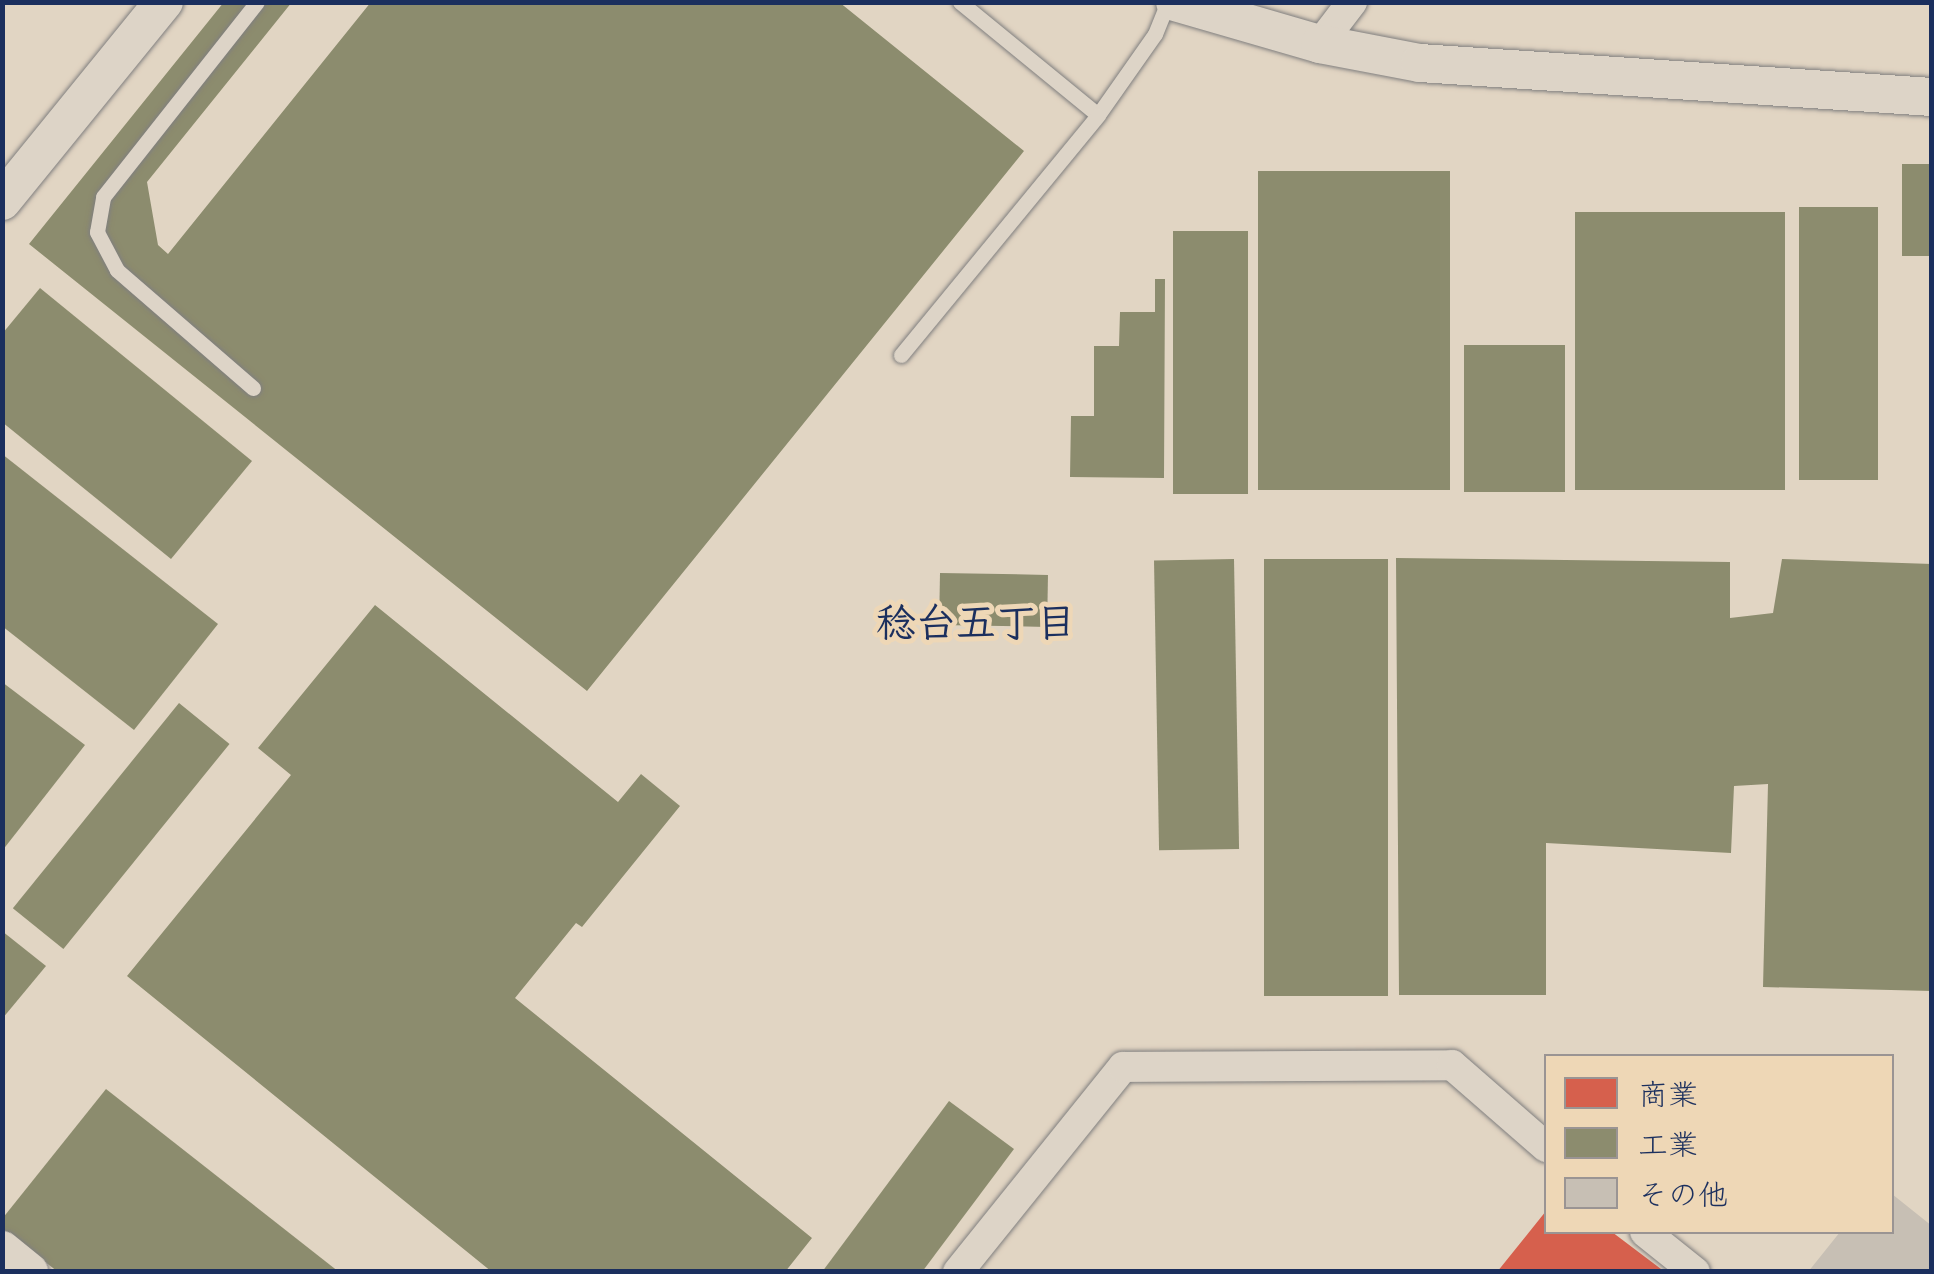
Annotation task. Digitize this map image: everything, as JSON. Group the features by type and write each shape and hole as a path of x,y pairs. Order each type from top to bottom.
{"street":[{"path":"2,201 164,2"},
{"path":"1171,2 1320,44 1420,63 1932,97"},
{"path":"1320,44 1352,2"},
{"path":"958,1272 1123,1067 1452,1066 1544,1145"},
{"path":"1647,1234 1694,1272"},
{"path":"2,1250 29,1272"}],"lane":[{"path":"252,388 117,270 97,232 104,198 257,2"},
{"path":"960,2 1098,114"},
{"path":"901,355 1098,114 1154,34 1171,2"}],"building: 商業":[{"path":"1544,1213 1544,1234 1615,1234 1665,1272 1497,1272"}],"building: 工業":[{"path":"224,2 292,2 147,182 158,245 168,254 371,2 839,2 1024,151 587,691 29,244"},
{"path":"1902,164 1932,164 1932,256 1902,256"},
{"path":"1258,171 1450,171 1450,490 1258,490"},
{"path":"1799,207 1878,207 1878,480 1799,480"},
{"path":"1575,212 1785,212 1785,490 1575,490"},
{"path":"1173,231 1248,231 1248,494 1173,494"},
{"path":"1155,279 1165,279 1164,478 1070,477 1071,416 1094,416 1094,346 1119,346 1120,312 1155,312"},
{"path":"40,288 252,461 171,559 2,422 2,334"},
{"path":"1464,345 1565,345 1565,492 1464,492"},
{"path":"2,454 218,624 134,730 2,626"},
{"path":"1396,558 1730,562 1730,618 1773,613 1782,559 1932,564 1932,991 1763,987 1768,784 1734,786 1731,853 1546,843 1546,995 1399,995"},
{"path":"1234,559 1239,849 1159,850 1154,560"},
{"path":"1264,559 1388,559 1388,996 1264,996"},
{"path":"940,573 1048,575 1047,627 939,625"},
{"path":"375,605 618,802 641,774 680,806 582,927 576,923 515,998 812,1238 785,1272 492,1272 127,976 291,775 258,748"},
{"path":"2,682 85,745 2,851"},
{"path":"179,703 230,744 63,949 13,908"},
{"path":"2,931 46,966 2,1019"},
{"path":"106,1089 339,1272 58,1272 2,1228 2,1219"},
{"path":"949,1101 1014,1149 922,1272 822,1272"}],"building: その他":[{"path":"1894,1196 1932,1226 1932,1272 1808,1272 1838,1234 1894,1234"}],"district":[{"name":"稔台五丁目","path":"976,625"}]}
